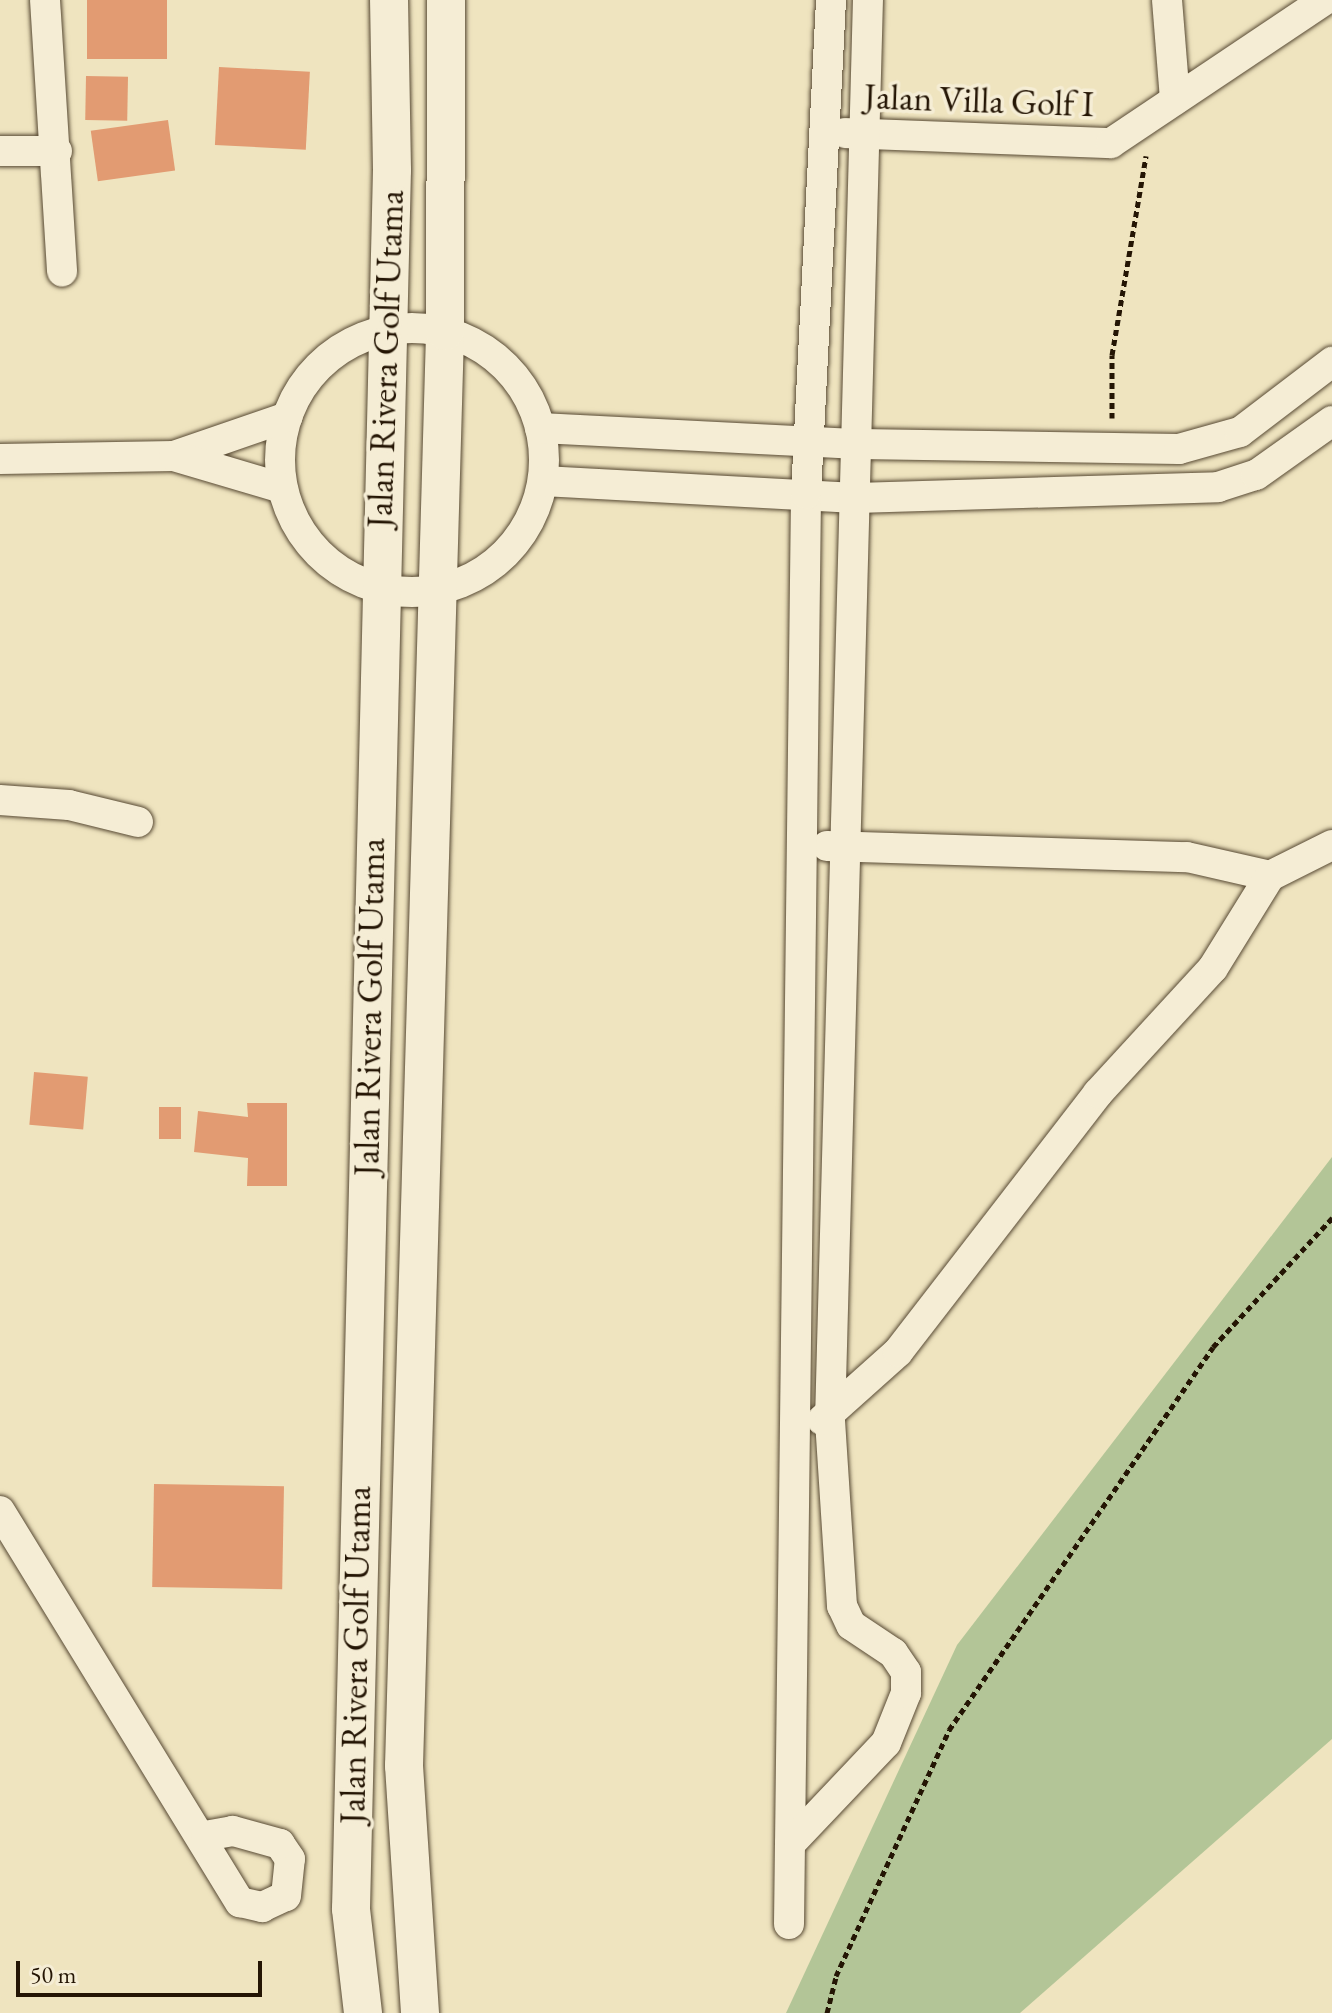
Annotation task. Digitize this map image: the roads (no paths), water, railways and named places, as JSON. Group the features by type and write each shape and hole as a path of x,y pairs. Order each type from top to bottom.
{"street":[{"path":"45,0 57,151 62,271"},
{"name":"Jalan Rivera Golf Utama","path":"363,2013 355,1967 356,1556 389,0"},
{"name":"Jalan Rivera Golf Utama","path":"420,2013 413,1960 404,1750 445,331 446,0"},
{"path":"789,1924 805,846 806,494 827,134 831,0"},
{"path":"790,1844 886,1743 906,1693 906,1672 893,1653 851,1625 842,1606 830,1421 859,444 868,0"},
{"path":"1167,0 1175,100"},
{"name":"Jalan Villa Golf I","path":"827,134 865,133 1096,147 1150,119 1325,0"},
{"path":"0,151 57,151"},
{"path":"383,330 445,331 505,366 540,428 543,481 530,520 506,553 474,578 436,591 377,589 316,552 282,488 287,417 324,361 383,330"},
{"path":"540,428 808,438 859,444 1112,446 1216,443 1279,403 1332,362"},
{"path":"1279,403 1306,440"},
{"path":"174,456 287,417"},
{"path":"543,481 856,498 1218,487 1256,475 1332,421"},
{"path":"0,459 174,456 282,488"},
{"path":"0,800 138,822"},
{"path":"796,1419 830,1421 898,1352 1098,1093 1213,968 1270,876 1332,845"},
{"path":"805,846 1187,857 1270,876"},
{"path":"0,1511 206,1836"},
{"path":"355,1967 413,1960"}]}
